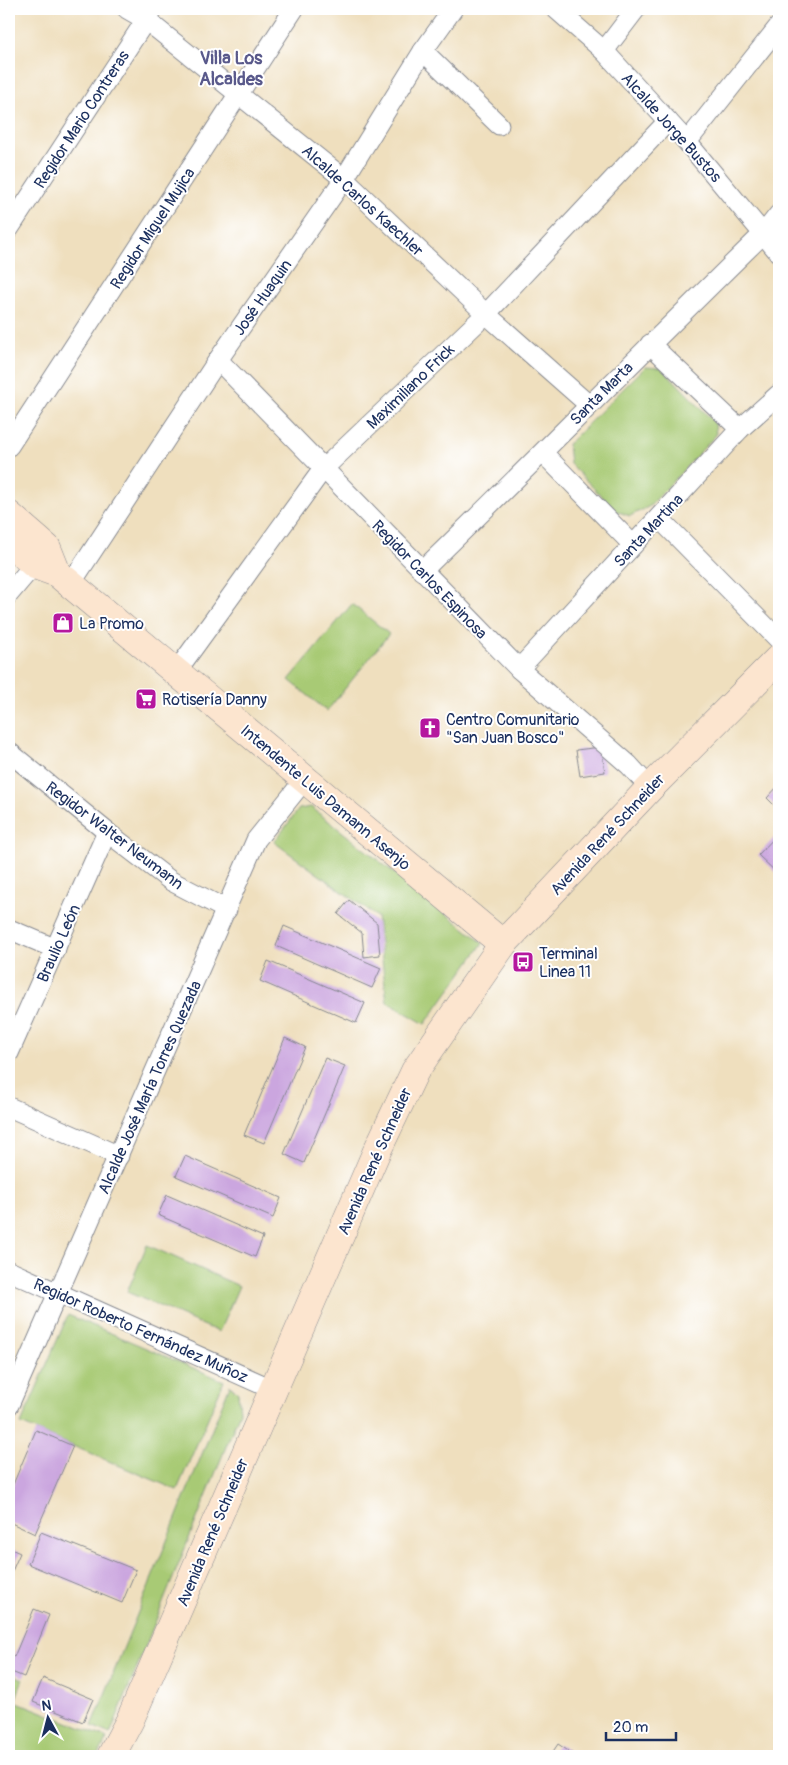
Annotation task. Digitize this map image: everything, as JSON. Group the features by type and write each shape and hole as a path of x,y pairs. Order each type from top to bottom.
{"main road":[{"name":"Intendente Luis Damann Asenjo","path":"9,515 52,568"},
{"name":"Intendente Luis Damann Asenjo","path":"9,542 52,568 503,944"},
{"name":"Avenida René Schneider","path":"111,1756 130,1720 372,1162 415,1071 503,944 650,788 779,658"}],"street":[{"name":"Alcalde Carlos Kaechler","path":"127,9 149,14 239,94 344,179 486,314 589,405"},
{"name":"Regidor Miguel Mujica","path":"9,446 294,9"},
{"name":"José Huaquin","path":"9,594 52,568 218,360 344,179 423,51 453,9"},
{"name":"Alcalde Jorge Bustos","path":"556,9 604,51 688,142 779,253"},
{"path":"604,51 636,9"},
{"name":"Regidor Mario Contreras","path":"9,229 149,14"},
{"path":"688,142 779,26"},
{"path":"423,51 499,124"},
{"name":"Maximiliano Frick","path":"176,672 323,469 486,314 668,121"},
{"name":"Santa Marta","path":"422,571 764,233 779,214"},
{"path":"650,344 740,430"},
{"name":"Regidor Carlos Espinosa","path":"218,360 519,669 628,765 650,788"},
{"name":"Santa Martina","path":"519,669 740,430 779,394"},
{"path":"543,453 633,545"},
{"path":"659,518 779,640"},
{"name":"Regidor Walter Neumann","path":"9,752 107,832 171,881 227,910"},
{"name":"Alcalde José María Torres Quezada","path":"9,1405 256,840 305,779"},
{"name":"Braulio León","path":"9,1053 107,832"},
{"path":"9,929 56,950"},
{"path":"9,1107 119,1156"},
{"name":"Regidor Roberto Fernández Muñoz","path":"9,1271 274,1390"}],"green space":[{"path":"645,367 662,368 715,423 716,435 650,506 630,516 616,511 570,464 568,444"},
{"path":"352,604 389,634 327,711 289,680"},
{"path":"311,807 483,943 425,1024 387,1002 377,917 274,842 299,809"},
{"path":"147,1245 239,1286 219,1332 127,1292"},
{"path":"68,1315 224,1381 177,1490 21,1424"},
{"path":"230,1385 238,1393 240,1412 110,1734 92,1726"},
{"path":"9,1673 23,1679 15,1701 107,1738 98,1756 9,1756"}],"building":[{"path":"601,747 605,772 580,776 576,750"},
{"path":"779,785 779,810 767,798"},
{"path":"779,833 779,875 758,855"},
{"path":"349,900 377,923 380,955 364,957 362,933 338,914"},
{"path":"284,926 381,968 372,988 276,946"},
{"path":"268,961 365,1003 356,1023 260,981"},
{"path":"285,1038 305,1047 264,1143 244,1135"},
{"path":"325,1058 345,1066 304,1163 284,1154"},
{"path":"185,1156 281,1198 273,1218 176,1176"},
{"path":"167,1195 263,1237 255,1257 158,1215"},
{"path":"9,1362 14,1364 9,1377"},
{"path":"36,1430 73,1446 35,1534 9,1522 9,1494"},
{"path":"41,1532 136,1570 122,1603 28,1564"},
{"path":"9,1548 20,1553 9,1578"},
{"path":"34,1609 49,1615 24,1677 9,1671 9,1654 14,1657"},
{"path":"43,1678 93,1699 83,1722 33,1702"},
{"path":"558,1744 576,1756 550,1756"}],"place":[{"name":"La Promo","path":"63,623"},
{"name":"Rotisería Danny","path":"146,699"},
{"name":"Centro Comunitario \"San Juan Bosco\"","path":"430,728"},
{"name":"Terminal Linea 11","path":"523,962"}],"district":[{"name":"Villa Los Alcaldes","path":"231,68"}]}
